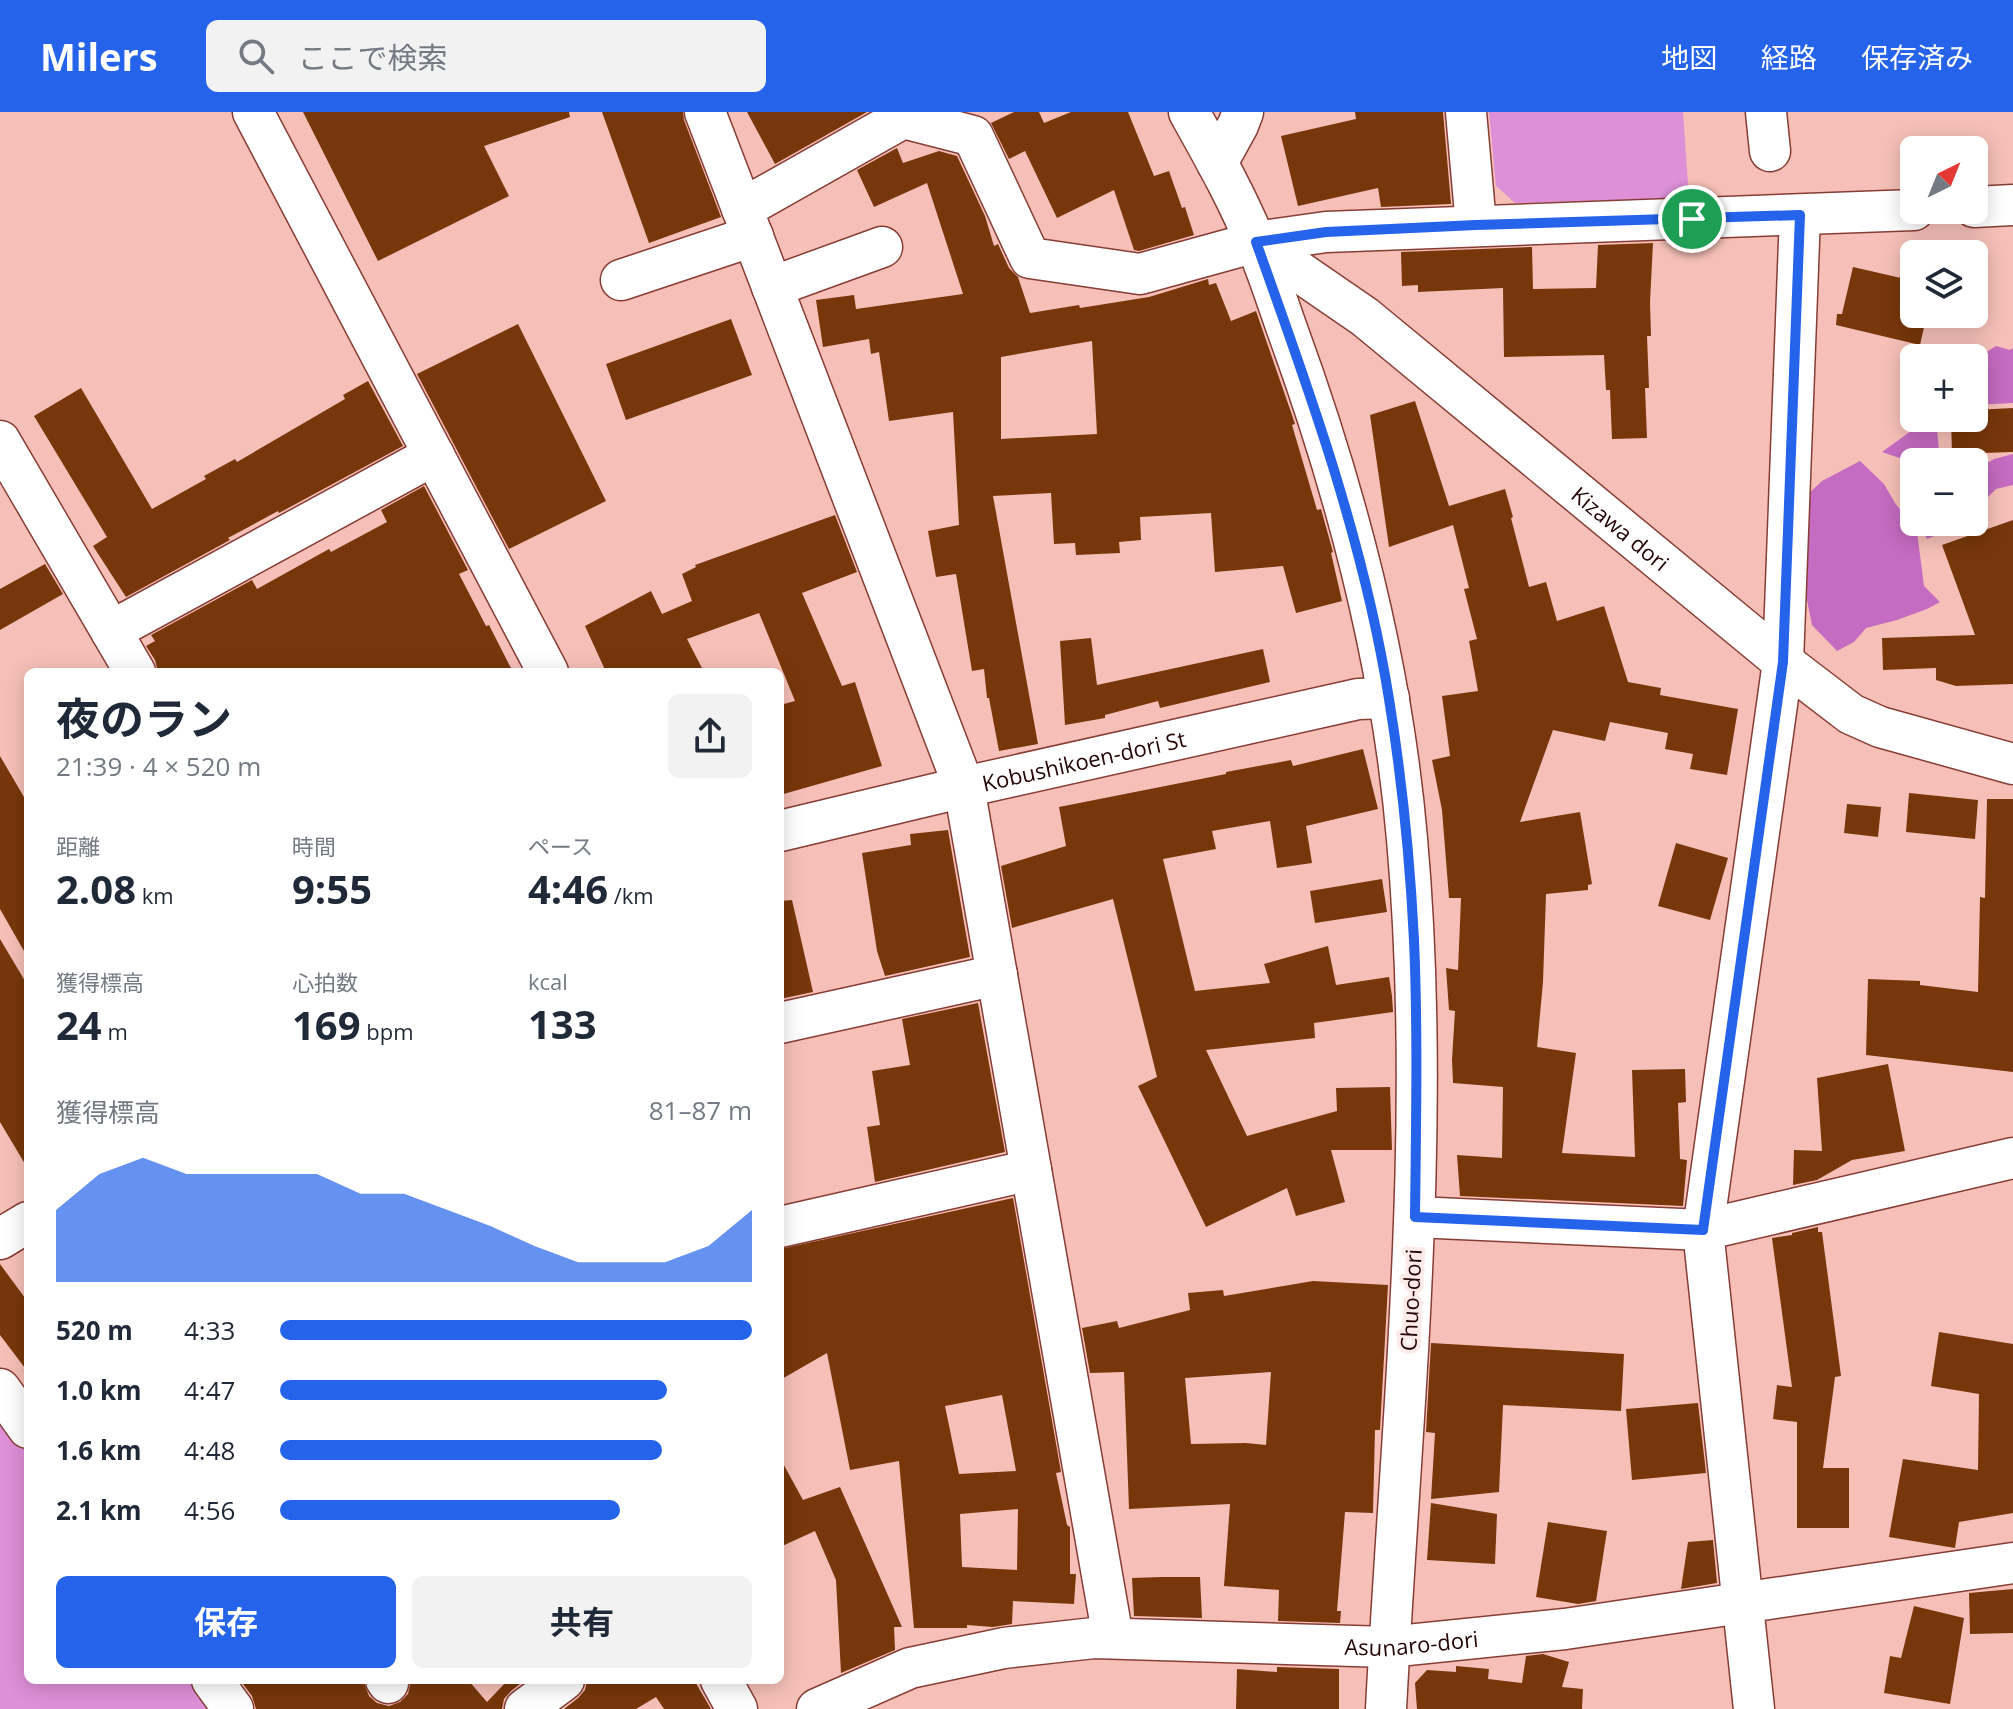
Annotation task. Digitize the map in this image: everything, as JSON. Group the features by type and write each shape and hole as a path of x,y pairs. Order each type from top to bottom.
{"street":[{"path":"253,112 546,668"},
{"path":"705,112 964,787 1113,1638"},
{"name":"Chuo-dori","path":"1189,112 1256,242 1326,439 1368,594 1389,698 1407,836 1414,941 1417,1071 1415,1217 1386,1709"},
{"path":"1217,163 1243,112"},
{"path":"1466,112 1476,225"},
{"path":"1766,112 1770,151"},
{"path":"621,280 748,222 903,118 973,136 1030,258 1140,274 1256,242 1326,232 1900,211"},
{"path":"1988,206 2013,205"},
{"path":"1754,1709 1703,1230 1783,662 1800,215"},
{"name":"Kizawa dori","path":"1256,242 1365,317 1783,662 1851,714 1880,727 2013,764"},
{"path":"772,287 882,247"},
{"path":"0,441 133,668"},
{"path":"111,631 434,455"},
{"name":"Kobushikoen-dori St","path":"784,830 1358,699 1389,698"},
{"path":"784,1022 997,975"},
{"path":"1415,1217 1703,1230 2013,1158"},
{"path":"784,1226 1031,1170"},
{"path":"0,1239 24,1224"},
{"path":"0,1389 24,1422"},
{"name":"Asunaro-dori","path":"817,1709 910,1668 1004,1648 1094,1638 1388,1647 1565,1629 2013,1563"},
{"path":"215,1684 233,1709"},
{"path":"525,1709 559,1684"},
{"path":"723,1684 737,1709"}],"shaded area":[{"path":"1489,112 1683,112 1689,198 1515,203 1496,186"},
{"path":"1996,346 2013,348 2013,403 1988,404 1988,351"},
{"path":"1910,432 1937,432 1939,448 1900,448 1900,458 1882,452"},
{"path":"2013,454 2013,485 1996,489 1988,497 1988,463"},
{"path":"1860,461 1884,484 1900,510 1900,536 1918,536 1924,586 1940,602 1897,620 1866,628 1854,642 1837,651 1812,625 1807,600 1803,499 1822,481"},
{"path":"0,1413 24,1446 24,1684 198,1684 216,1709 0,1709"}],"building":[{"path":"303,112 569,112 570,117 484,146 509,196 378,261"},
{"path":"602,112 683,112 721,217 649,243"},
{"path":"747,112 867,112 775,164"},
{"path":"1014,112 1039,112 1044,123 1071,112 1128,112 1154,176 1169,171 1194,235 1134,250 1114,190 1057,218 1025,151 1009,159 991,123"},
{"path":"1355,112 1443,112 1451,204 1381,207 1378,188 1298,206 1281,136 1356,119"},
{"path":"897,148 903,163 939,151 957,156 985,216 994,246 998,244 1009,268 1018,277 1030,313 1149,297 1208,279 1209,285 1216,283 1231,321 1256,311 1295,424 1292,425 1317,510 1321,509 1342,601 1296,613 1283,566 1215,572 1211,513 1140,517 1141,540 1119,542 1120,553 1076,555 1075,543 1054,544 1051,493 993,496 1038,744 999,751 984,669 972,671 956,574 936,577 928,531 959,525 953,412 889,421 879,352 871,354 869,339 823,347 816,300 854,295 856,309 963,294 927,183 874,207 857,170","holes":["1092,341 1097,434 1001,439 1001,357"]},
{"path":"1653,243 1651,336 1647,336 1649,388 1645,388 1647,438 1612,439 1610,390 1606,390 1604,355 1504,357 1503,288 1418,292 1418,285 1402,286 1401,252 1532,247 1533,289 1596,288 1598,245"},
{"path":"1853,267 1900,278 1900,328 1924,328 1920,344 1836,325 1837,314 1842,314"},
{"path":"731,319 752,375 626,420 606,364"},
{"path":"518,324 606,501 509,549 417,374"},
{"path":"368,381 403,446 228,538 230,540 126,597 93,546 107,537 34,416 81,388 152,509 206,479 204,476 235,459 237,462 345,399 343,395"},
{"path":"1415,401 1449,506 1505,489 1529,587 1546,582 1557,621 1604,606 1628,682 1661,688 1660,695 1738,709 1727,775 1690,769 1693,754 1665,749 1668,733 1610,722 1605,741 1553,730 1520,822 1580,812 1592,884 1588,885 1588,890 1546,894 1537,1047 1576,1053 1562,1153 1635,1157 1632,1070 1685,1069 1686,1102 1678,1103 1680,1159 1687,1160 1683,1206 1460,1196 1457,1155 1502,1158 1503,1087 1453,1083 1455,1011 1449,1010 1446,968 1458,970 1461,898 1449,898 1442,810 1432,760 1450,756 1442,696 1478,691 1469,641 1477,639 1464,589 1469,588 1453,525 1389,547 1370,415"},
{"path":"2013,408 2013,452 1988,453 1988,448 1952,448 1951,432 1988,432 1988,409"},
{"path":"424,486 468,570 459,574 511,668 157,668 146,646 155,641 151,635 252,580 257,589 329,549 331,552 387,522 381,510"},
{"path":"835,515 857,572 802,593 842,686 855,682 882,766 784,794 784,704 795,701 759,613 687,639 702,668 604,668 585,626 651,591 662,614 692,601 682,574 695,565"},
{"path":"2013,520 2013,684 1956,686 1936,680 1936,668 1883,670 1882,638 1975,635 1942,545 1968,536 1988,536 1988,529"},
{"path":"45,564 63,594 0,630 0,589"},
{"path":"1091,638 1097,685 1263,649 1270,682 1160,708 1158,701 1105,715 1105,718 1065,725 1060,641"},
{"path":"1363,749 1378,809 1306,826 1312,863 1277,868 1270,821 1212,831 1216,849 1163,859 1195,991 1270,983 1264,964 1328,946 1336,985 1389,977 1392,996 1393,1012 1314,1023 1315,1038 1206,1050 1247,1136 1337,1111 1336,1088 1390,1087 1392,1150 1331,1150 1345,1202 1296,1216 1287,1188 1206,1227 1138,1086 1157,1077 1113,899 1012,928 1001,866 1066,846 1059,807 1291,760 1293,766"},
{"path":"0,756 24,797 24,951 0,909"},
{"path":"1909,793 1978,800 1975,839 1906,832"},
{"path":"1987,799 2013,799 2013,1072 1866,1055 1868,979 1920,981 1920,985 1978,992 1980,897 1985,898"},
{"path":"1847,804 1881,807 1878,837 1844,833"},
{"path":"948,830 970,957 885,976 877,951 862,853 911,845 910,834"},
{"path":"1676,843 1728,858 1710,920 1658,906"},
{"path":"1382,879 1387,912 1315,923 1310,891"},
{"path":"792,900 813,992 784,998 784,901"},
{"path":"0,939 24,979 24,1162 0,1122"},
{"path":"978,1003 1005,1152 875,1182 867,1127 880,1125 872,1071 910,1065 902,1019"},
{"path":"1888,1064 1905,1151 1852,1160 1817,1180 1793,1185 1794,1150 1822,1151 1817,1078"},
{"path":"1013,1198 1061,1472 1056,1473 1067,1525 1070,1527 1070,1574 1076,1574 1074,1604 1013,1601 1012,1624 914,1628 899,1461 850,1470 827,1353 784,1378 784,1248","holes":["1002,1395 1016,1471 959,1474 945,1406","1018,1509 1017,1570 962,1567 960,1514"]},
{"path":"1818,1227 1818,1232 1822,1232 1841,1376 1835,1377 1823,1468 1849,1468 1849,1528 1797,1528 1797,1422 1773,1419 1777,1385 1792,1387 1772,1238"},
{"path":"0,1264 24,1297 24,1367 0,1335"},
{"path":"1313,1281 1388,1285 1380,1430 1375,1430 1373,1513 1345,1512 1337,1611 1341,1611 1340,1623 1278,1621 1279,1590 1224,1586 1230,1504 1129,1509 1124,1372 1090,1373 1082,1328 1117,1321 1119,1328 1190,1310 1188,1293 1223,1290 1224,1296","holes":["1271,1372 1266,1445 1191,1444 1185,1378"]},
{"path":"1939,1332 2013,1344 2013,1513 1959,1522 1955,1548 1889,1537 1903,1459 1978,1470 1979,1394 1931,1386"},
{"path":"1431,1343 1624,1354 1621,1411 1503,1405 1499,1492 1431,1499 1435,1433 1426,1432"},
{"path":"1698,1403 1706,1473 1632,1480 1626,1409"},
{"path":"784,1465 803,1500 840,1487 902,1627 894,1627 895,1650 841,1673 836,1580 815,1531 784,1545"},
{"path":"1431,1503 1497,1514 1495,1564 1427,1560"},
{"path":"1548,1522 1607,1531 1596,1601 1578,1604 1536,1597"},
{"path":"1713,1540 1717,1583 1681,1589 1688,1542"},
{"path":"1200,1577 1202,1618 1134,1616 1132,1578"},
{"path":"2013,1589 2013,1633 1970,1634 1969,1593"},
{"path":"1914,1606 1964,1618 1950,1704 1884,1693 1890,1656 1901,1658"},
{"path":"1543,1654 1569,1662 1562,1687 1583,1689 1582,1709 1417,1709 1415,1683 1427,1670 1456,1672 1456,1666 1489,1669 1488,1679 1522,1683 1526,1656"},
{"path":"1277,1667 1339,1669 1339,1709 1236,1709 1237,1669 1277,1672"},
{"path":"243,1684 364,1684 369,1696 377,1703 389,1706 400,1702 408,1694 410,1684 471,1684 487,1702 504,1684 520,1684 504,1699 502,1709 256,1709 252,1696"},
{"path":"586,1684 696,1684 711,1709 664,1709 656,1697 636,1709 564,1709 585,1690"}],"route":[{"path":"1800,215 1783,662 1703,1230 1415,1217 1417,1071 1414,941 1407,836 1389,698 1371,608 1326,439 1256,242 1326,232 1692,219 1800,215"}]}
